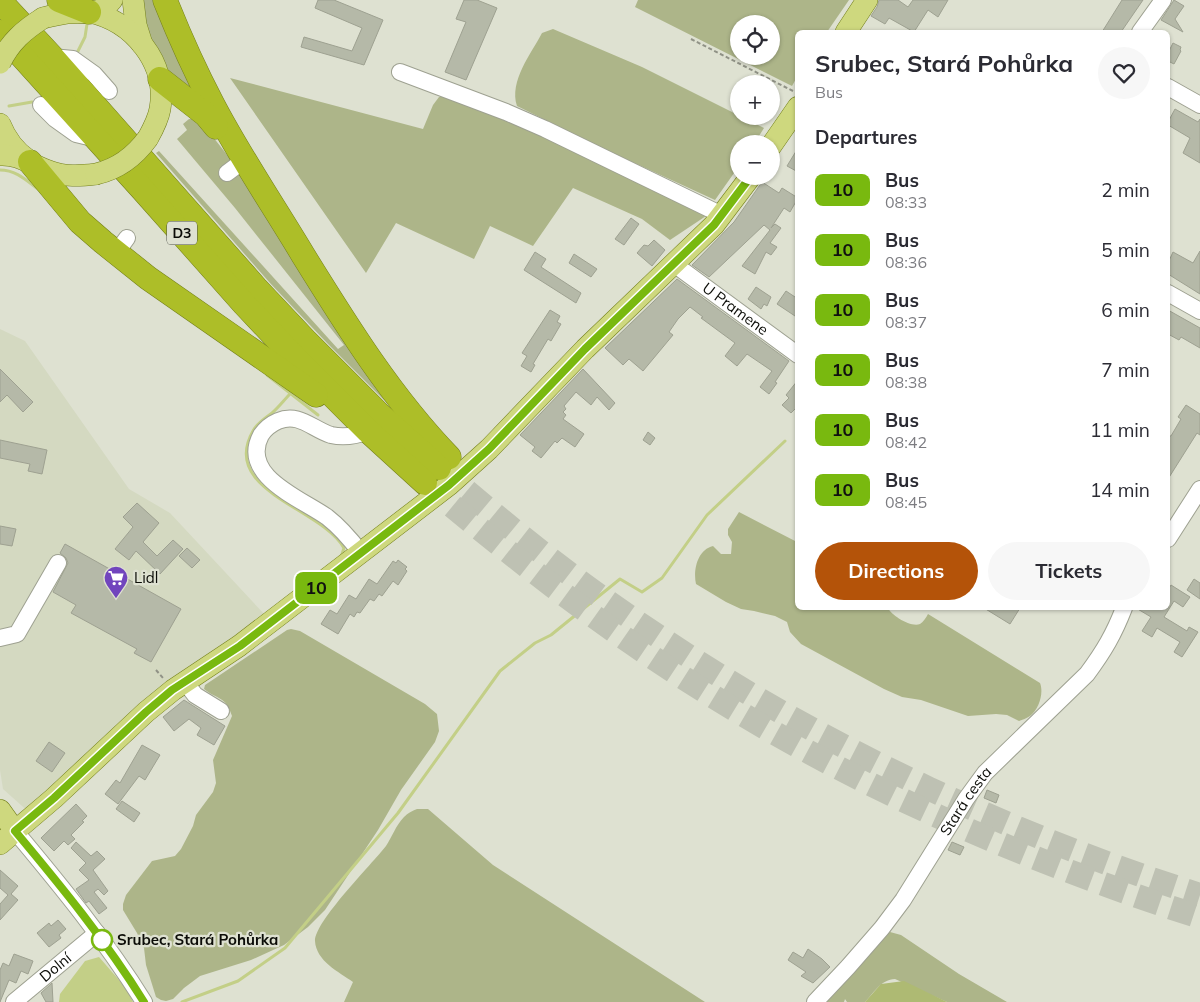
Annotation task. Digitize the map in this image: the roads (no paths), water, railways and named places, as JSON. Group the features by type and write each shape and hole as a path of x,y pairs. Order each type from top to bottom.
{"highway":[{"path":"59,0 89,12"},
{"path":"164,0 183,46 213,105 241,170"},
{"name":"D3","path":"0,1 305,340 438,470"},
{"name":"D3","path":"0,32 244,304 368,431"},
{"path":"160,79 206,115 241,170 389,388 418,425 438,470"},
{"name":"D3","path":"30,162 80,222 121,246 211,322 368,431 438,470"}],"main road":[{"path":"0,63 20,34 44,18 89,12 104,8 112,0"},
{"path":"133,0 136,25 143,46"},
{"path":"847,30 867,0"},
{"path":"0,155 17,156 49,172 81,176 96,174 124,163 141,148 148,138 160,109 160,79 153,62 143,46 123,26 107,17 89,12"},
{"path":"779,135 795,111"},
{"path":"0,124 7,139 30,162"},
{"path":"0,810 8,837 54,798 146,712 179,686 240,646 449,485 482,455 585,349 714,225 744,185"}],"street":[{"path":"1141,30 1163,0"},
{"path":"52,57 73,60 94,74 108,91"},
{"path":"400,72 546,129 722,215"},
{"path":"1170,88 1200,105"},
{"path":"42,105 55,119 76,134 97,139"},
{"name":"U Pramene","path":"674,264 795,353"},
{"path":"1170,294 1200,311"},
{"path":"361,553 334,523 266,476 258,464 256,450 264,430 281,419 295,418 324,432 338,436 353,436 368,431"},
{"path":"1170,536 1200,489"},
{"path":"0,638 17,634 58,563"},
{"name":"Stará cesta","path":"815,1002 882,928 985,773 1087,674 1113,636 1123,610"},
{"path":"179,686 221,711"},
{"path":"8,837 69,895 144,1002"},
{"name":"Dolní","path":"14,1002 97,933"}],"waterway":[{"path":"77,53 85,37 87,24"},
{"path":"9,106 32,102"},
{"path":"0,170 16,174 38,189"},
{"path":"267,375 318,415"},
{"path":"291,393 253,431 246,452 250,469 261,484 332,534 344,548 341,557"},
{"path":"182,1002 238,981 285,948 398,813 500,671 535,643 551,635 620,579 642,592 662,578 707,515 785,441"}],"tunnel":[{"path":"439,468 519,534 601,597 741,689 814,730 889,769 965,805 1042,838 1200,895"},
{"path":"425,483 527,566 597,619 706,692 764,727 884,791 946,820 1072,872 1200,917"}],"place":[{"name":"Lidl","path":"116,599"},
{"name":"Srubec, Stará Pohůrka","path":"102,940"}]}
